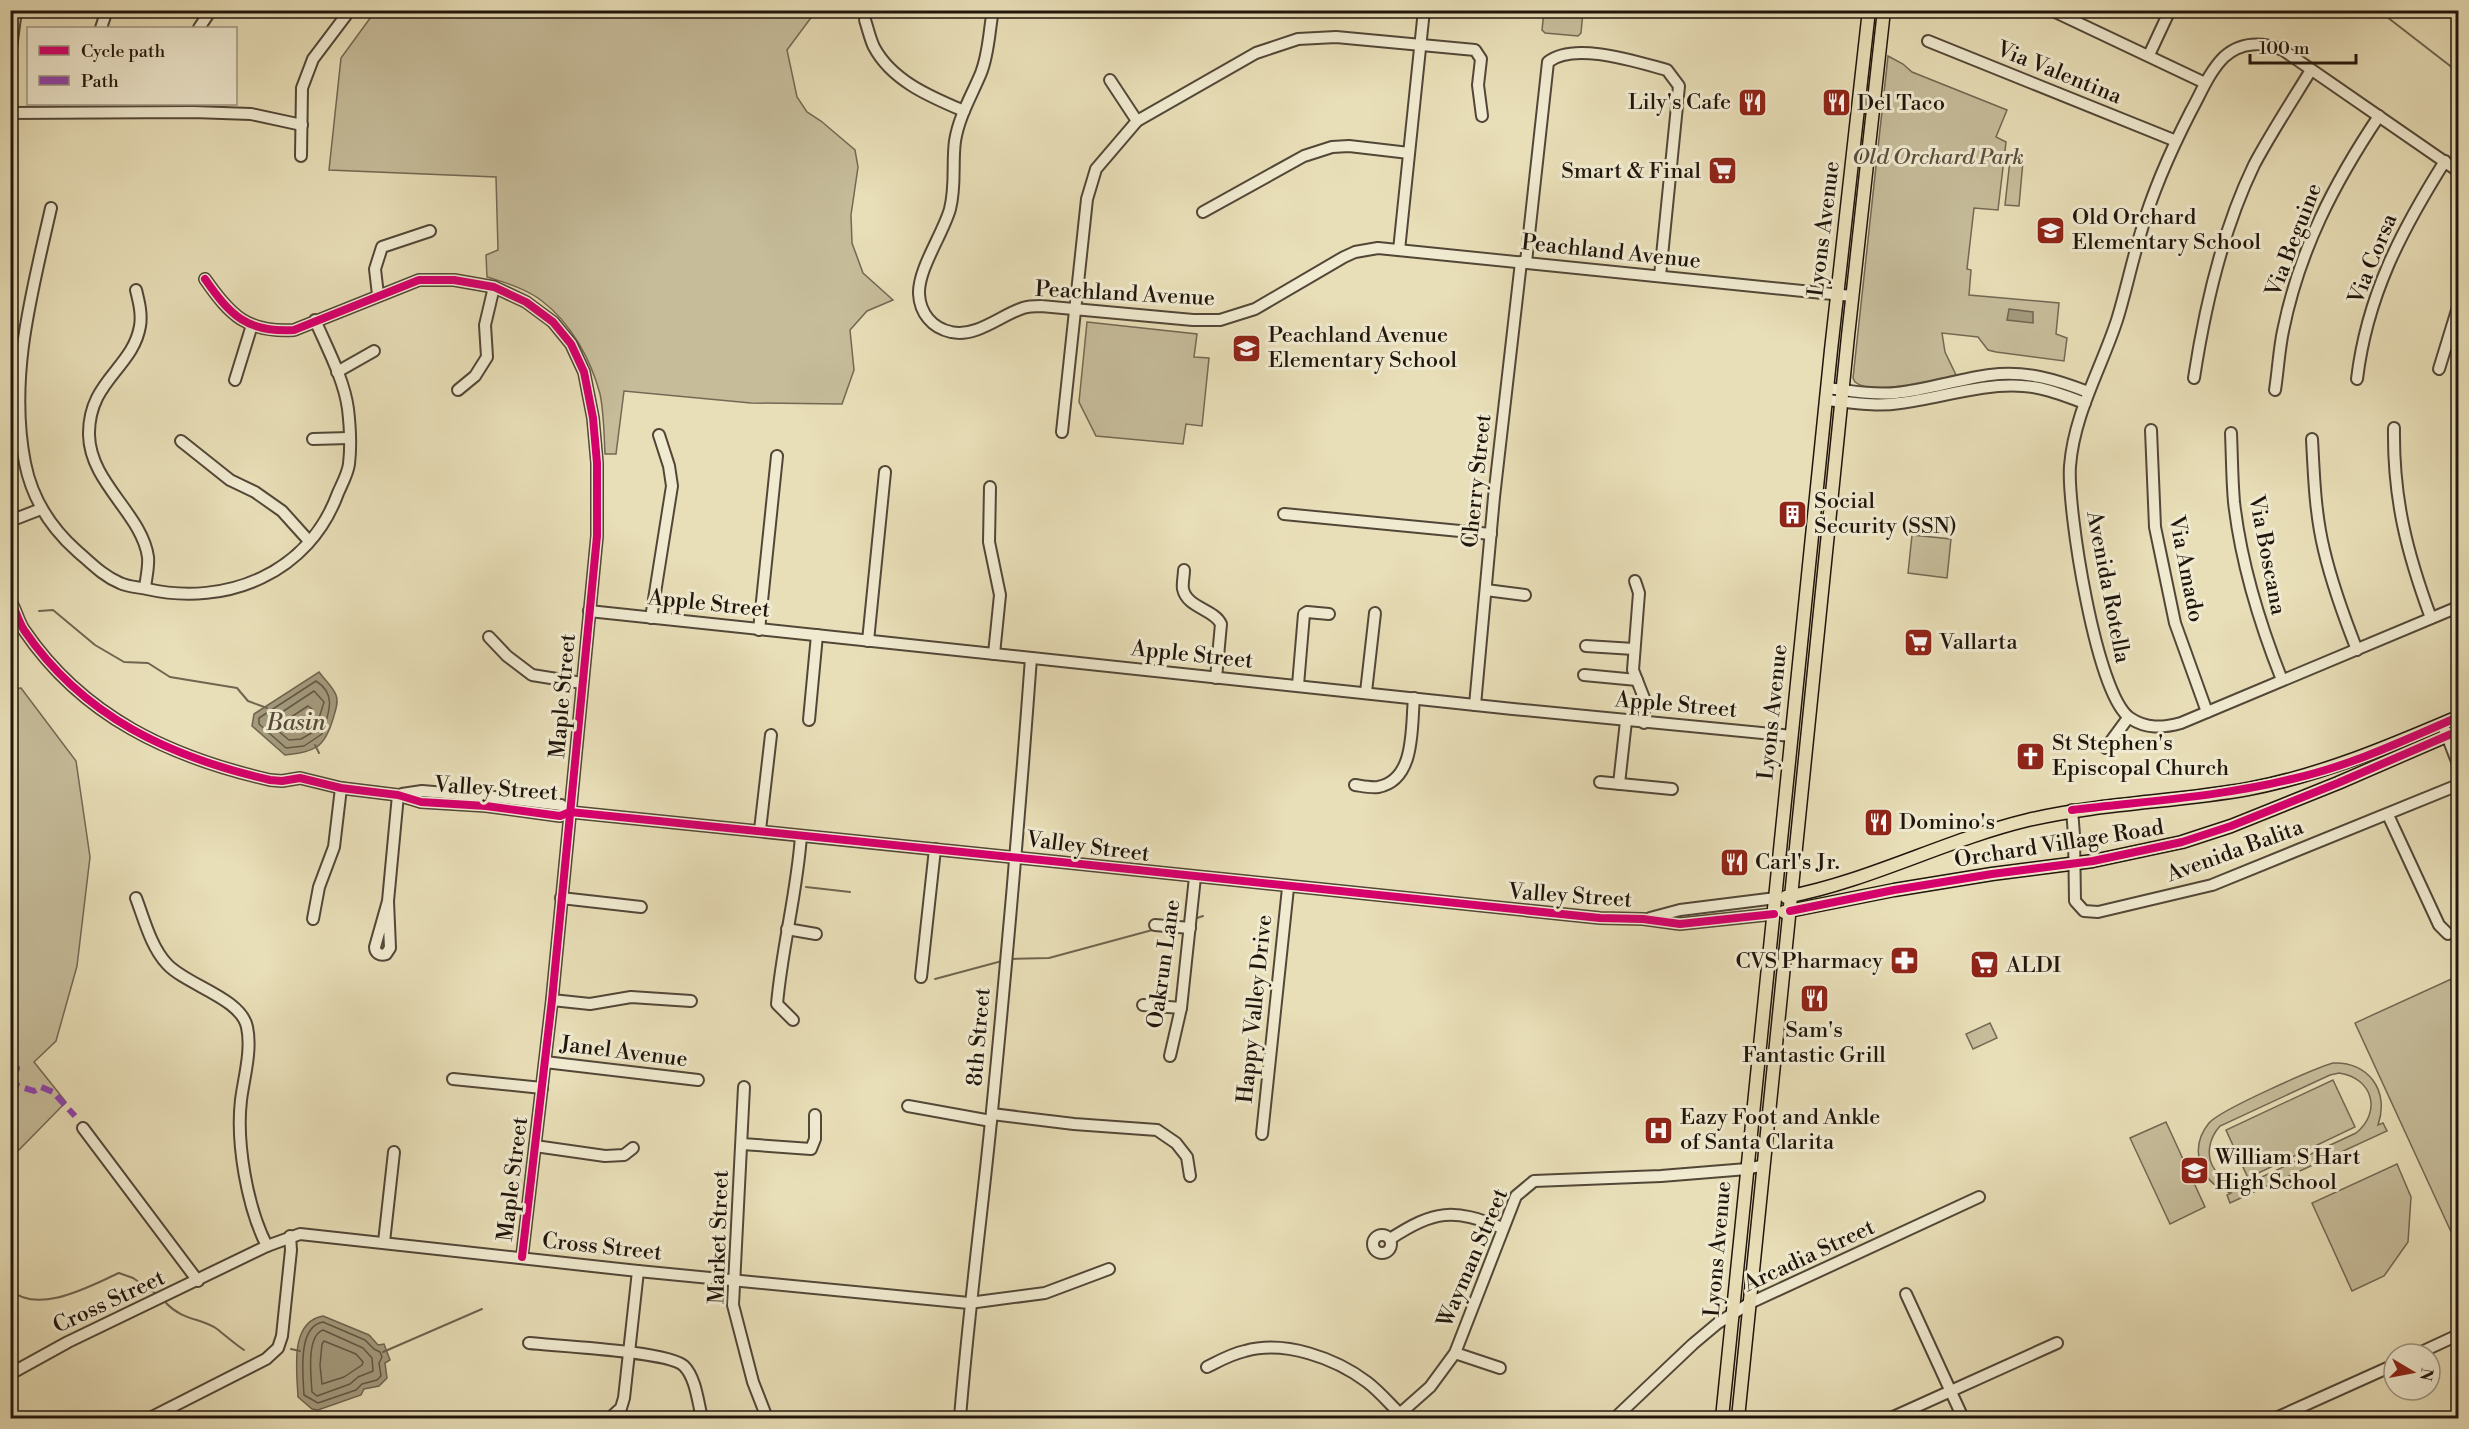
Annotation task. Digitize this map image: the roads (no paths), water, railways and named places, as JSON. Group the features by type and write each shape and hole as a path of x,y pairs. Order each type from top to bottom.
{"main road":[{"name":"Lyons Avenue","path":"1722,1419 1837,295 1869,10"},
{"name":"Lyons Avenue","path":"1738,1419 1852,296 1884,10"},
{"path":"1803,622 1819,630"},
{"name":"Orchard Village Road","path":"1774,914 1927,885 2075,864 2152,849 2231,826 2449,730 2458,717"},
{"name":"Orchard Village Road","path":"1776,898 1863,877 1982,832 2072,810 2225,793 2294,779 2449,730"}],"street":[{"path":"16,10 11,48 11,113 193,108 251,114 302,125"},
{"path":"101,27 107,10"},
{"path":"200,27 211,10"},
{"path":"302,156 302,88 313,59 350,10"},
{"name":"Peachland Avenue","path":"993,10 984,62 964,111 956,140 951,207 926,265 918,292 922,311 932,323 951,332 967,333 1024,308 1041,306 1193,320 1220,320 1255,309 1355,252 1378,248 1852,296"},
{"path":"1399,250 1424,10"},
{"path":"2050,10 2205,83"},
{"path":"2149,55 2170,10"},
{"path":"865,20 874,48 895,72 923,93 964,111"},
{"path":"1062,432 1087,199 1096,169 1137,121 1256,53 1298,39 1336,37 1475,50 1481,59 1478,86 1482,116"},
{"name":"Via Valentina","path":"1928,41 2176,141"},
{"name":"Avenida Rotella","path":"2128,718 2118,705 2109,685 2096,643 2074,525 2069,468 2072,444 2087,397 2117,320 2145,218 2176,141 2205,83 2226,56 2236,48 2245,45 2269,44 2283,50 2311,70"},
{"name":"Cherry Street","path":"1475,705 1491,534 1523,262 1548,62 1556,56 1568,52 1619,57 1667,70 1679,86 1660,276"},
{"path":"2194,378 2202,324 2224,241 2254,166 2311,70 2458,171"},
{"path":"1110,80 1137,121"},
{"name":"Via Beguine","path":"2275,390 2283,332 2297,274 2319,218 2335,187 2379,116"},
{"path":"1203,213 1304,156 1332,147 1349,146 1409,153"},
{"name":"Via Corsa","path":"2357,380 2366,327 2388,262 2412,213 2445,161"},
{"path":"51,208 32,292 18,385 19,423 25,465 41,509 66,541 105,575 122,584 168,594 202,595 240,586 274,573 296,557 330,515 349,465 348,408 337,372 315,320"},
{"path":"378,295 375,270 382,247 430,231"},
{"path":"205,279 225,307 252,326 235,380"},
{"name":"Maple Street","path":"252,326 276,331 294,330 419,280 454,280 494,287 526,302 553,322 571,344 584,372 593,418 597,463 597,536 552,1000 522,1257"},
{"path":"458,390 475,376 486,357 485,325 494,287"},
{"path":"136,290 141,315 139,330 127,354 97,397 90,418 89,439 92,454 102,477 142,539 148,560 144,588"},
{"path":"2439,369 2458,307"},
{"path":"337,372 374,351"},
{"path":"1827,394 1842,396 1897,393 1992,375 2013,374 2052,379 2087,397"},
{"path":"2394,428 2397,506 2412,566 2431,618"},
{"name":"Via Amado","path":"2151,430 2155,527 2175,623 2207,712"},
{"name":"Via Boscana","path":"2231,433 2234,500 2240,544 2262,629 2282,680"},
{"path":"651,618 672,486 669,466 659,435"},
{"path":"313,439 349,438"},
{"path":"2312,440 2315,500 2323,548 2333,587 2357,650"},
{"path":"181,441 230,480 255,492 282,511 309,541"},
{"path":"759,630 777,456"},
{"path":"868,641 885,472"},
{"path":"990,486 989,542 1000,595 994,654"},
{"path":"10,522 41,509"},
{"path":"1284,514 1491,534"},
{"path":"1184,570 1183,590 1187,596 1199,608 1218,618 1221,624 1216,678"},
{"path":"1635,580 1639,593 1633,670 1644,698 1644,723"},
{"path":"1486,590 1525,595"},
{"name":"Valley Street","path":"10,600 22,627 52,666 88,699 127,726 162,746 230,771 276,780 300,778 341,788 398,795 421,802 486,806 560,816 570,812 760,830 801,836 1016,856 1288,888 1600,918 1643,919 1680,924 1774,914"},
{"path":"2106,748 2128,718 2147,726 2164,728 2458,607"},
{"name":"Apple Street","path":"589,611 1644,723 1792,736"},
{"path":"1298,685 1304,614 1307,612 1329,614"},
{"path":"1366,692 1375,613"},
{"path":"809,720 817,635"},
{"path":"489,637 507,656 532,675 582,683"},
{"path":"1586,646 1634,649"},
{"name":"8th Street","path":"960,1419 969,1303 991,1118 1016,856 1031,658"},
{"path":"1584,675 1637,680"},
{"path":"1355,785 1378,787 1394,781 1403,770 1408,757 1414,698"},
{"path":"1619,784 1626,721"},
{"path":"2449,730 2458,764"},
{"path":"760,830 771,735"},
{"path":"1599,782 1672,789"},
{"name":"Avenida Balita","path":"2072,810 2075,901 2084,911 2098,912 2212,885 2458,785"},
{"path":"313,919 319,886 334,847 341,788"},
{"path":"388,901 398,795"},
{"path":"2388,815 2439,925 2448,933"},
{"path":"793,1020 777,1004 787,929 798,879 801,836"},
{"path":"921,976 935,849"},
{"name":"Oakrun Lane","path":"1170,1056 1181,1008 1195,878"},
{"name":"Happy Valley Drive","path":"1262,1134 1288,888"},
{"path":"136,898 164,962 178,975 226,1002 240,1013 247,1026 248,1047 239,1139 250,1194 267,1246"},
{"path":"561,898 641,907"},
{"name":"Valley Street","path":"1643,919 1680,910 1776,898"},
{"path":"1155,925 1191,928"},
{"path":"787,929 816,933"},
{"path":"552,1000 590,1004 631,997 691,1001"},
{"path":"1143,1005 1181,1008"},
{"name":"Janel Avenue","path":"545,1062 698,1080"},
{"path":"453,1079 542,1088"},
{"name":"Market Street","path":"744,1087 733,1305 736,1324 753,1382 767,1419"},
{"path":"908,1106 991,1118 1157,1130 1176,1143 1187,1156 1190,1176"},
{"path":"742,1144 811,1149 815,1139 815,1115"},
{"path":"83,1128 198,1281"},
{"path":"535,1146 605,1156 624,1155 633,1148"},
{"path":"384,1242 394,1152"},
{"name":"Wayman Street","path":"1398,1416 1430,1387 1455,1353 1516,1196 1534,1181 1661,1176 1747,1169 1764,1165"},
{"name":"Arcadia Street","path":"1615,1419 1693,1344 1718,1323 1750,1303 1979,1197"},
{"path":"1390,1239 1430,1217 1447,1213 1476,1217 1502,1228"},
{"name":"Cross Street","path":"10,1374 68,1342 267,1246 290,1236 308,1234 638,1271 969,1303 1045,1293 1109,1269"},
{"path":"150,1419 266,1359 278,1348 283,1325 291,1250 290,1236"},
{"path":"610,1419 621,1408 624,1398 638,1271"},
{"path":"1906,1293 1963,1419"},
{"path":"2442,1342 2458,1335"},
{"path":"1891,1419 2057,1342"},
{"path":"529,1343 668,1358 684,1366 692,1380 702,1419"},
{"path":"1207,1367 1247,1350 1281,1348 1297,1351 1338,1365 1365,1380 1398,1416"},
{"path":"1455,1353 1500,1368"},
{"path":"2276,1419 2382,1370"}],"water":[{"path":"2009,309 2033,312 2033,323 2007,320"},
{"name":"Basin","path":"319,672 333,689 337,698 330,729 317,747 285,755 252,726 254,714"},
{"path":"323,1316 369,1335 378,1345 384,1344 390,1360 385,1363 387,1378 379,1386 364,1389 361,1395 318,1410 312,1409 298,1397 297,1349 305,1328 312,1320"}],"waterway":[{"path":"2378,10 2458,72"},
{"path":"39,611 53,610 95,645 124,662 148,663 170,677 237,688 248,701 267,708"},
{"path":"315,745 319,753"},
{"path":"806,887 850,892"},
{"path":"1194,919 1203,916"},
{"path":"1010,959 1049,958 1156,929"},
{"path":"935,979 1002,961"},
{"path":"10,1290 22,1297 35,1300 50,1299 79,1291 119,1273 133,1278 158,1295"},
{"path":"166,1303 179,1313 211,1325 244,1350"},
{"path":"383,1352 482,1309"},
{"path":"291,1349 300,1351"}],"place":[{"name":"Lily's Cafe","path":"1752,102"},
{"name":"Del Taco","path":"1836,103"},
{"name":"Smart & Final","path":"1722,171"},
{"name":"Old Orchard Elementary School","path":"2051,230"},
{"name":"Peachland Avenue Elementary School","path":"1247,348"},
{"name":"Social Security (SSN)","path":"1793,514"},
{"name":"Vallarta","path":"1918,642"},
{"name":"St Stephen's Episcopal Church","path":"2031,756"},
{"name":"Domino's","path":"1878,822"},
{"name":"Carl's Jr.","path":"1734,862"},
{"name":"CVS Pharmacy","path":"1904,961"},
{"name":"ALDI","path":"1985,965"},
{"name":"Sam's Fantastic Grill","path":"1814,998"},
{"name":"Eazy Foot and Ankle of Santa Clarita","path":"1659,1130"},
{"name":"William S Hart High School","path":"2194,1170"}],"park label":[{"name":"Old Orchard Park","path":"1938,157"}]}
